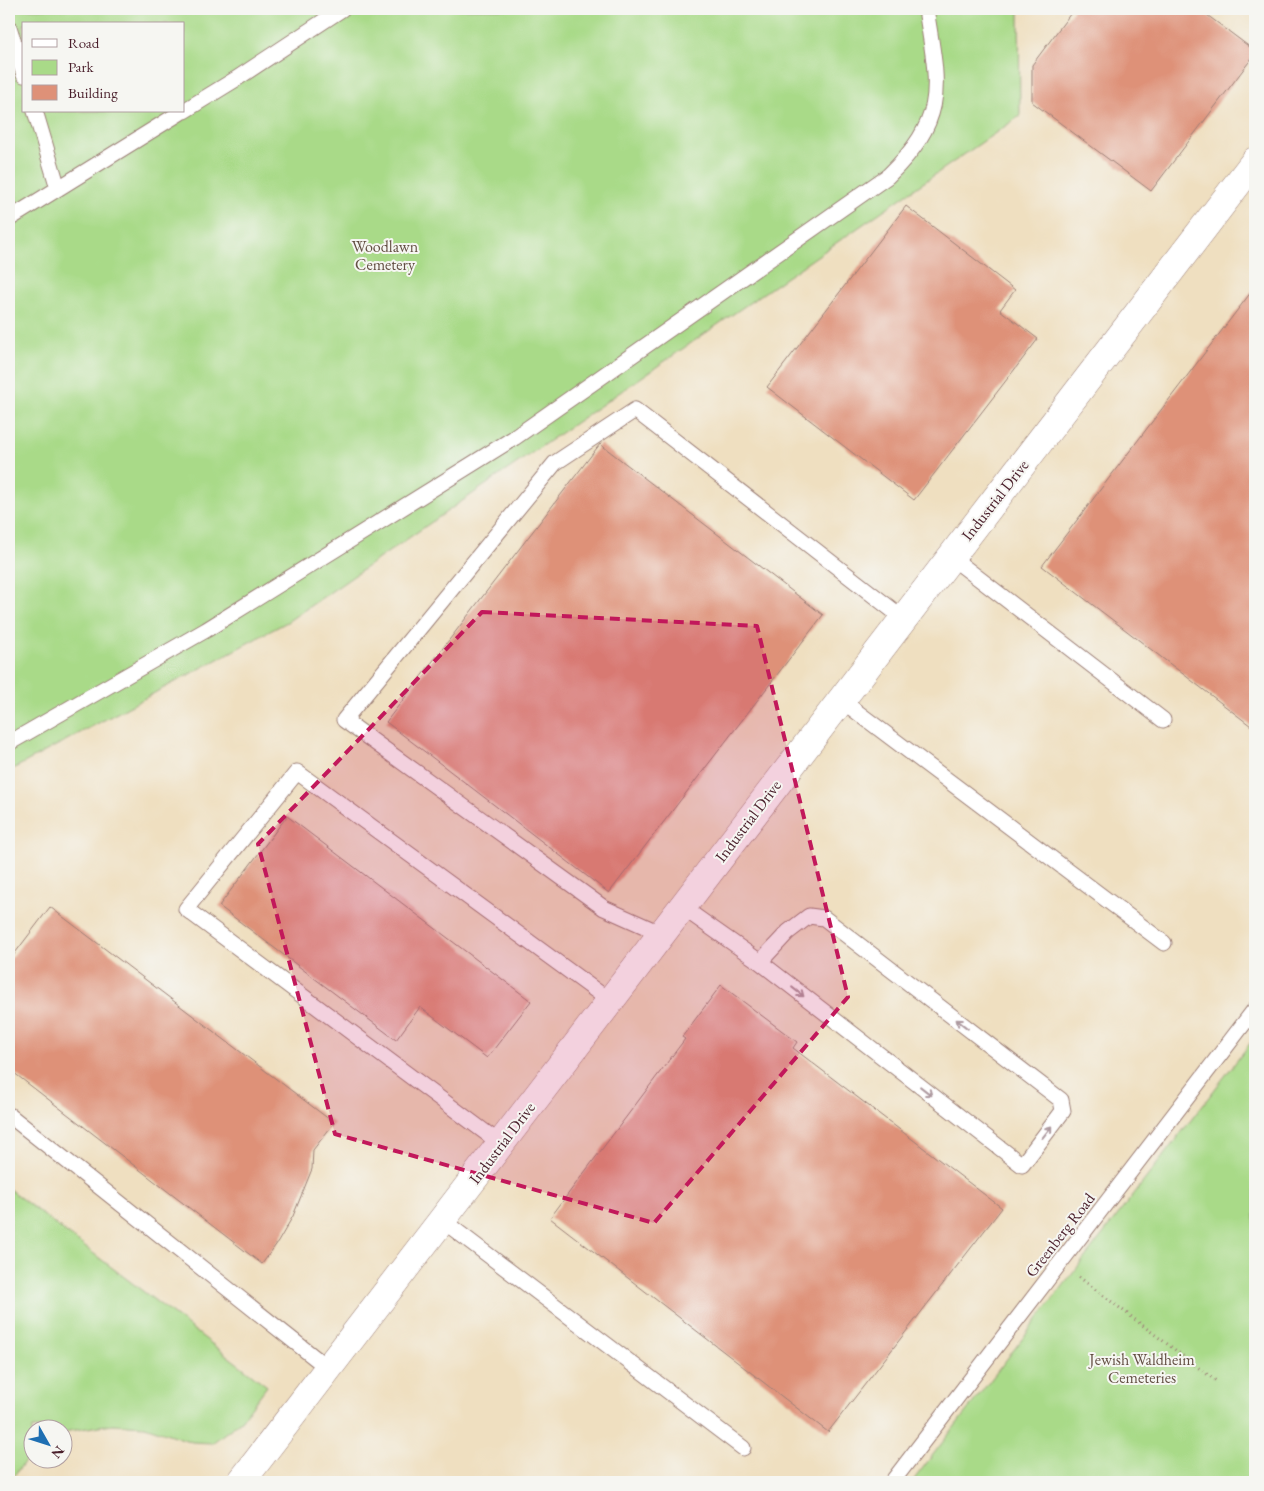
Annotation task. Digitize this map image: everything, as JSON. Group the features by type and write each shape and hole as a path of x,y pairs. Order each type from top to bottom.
{"street":[{"name":"Industrial Drive","path":"241,1482 1255,161"}],"lane":[{"path":"185,110 342,9"},
{"path":"9,743 206,630 514,438 888,176 907,157 921,137 932,115 936,92 936,71 926,9"},
{"path":"9,26 22,69"},
{"path":"35,112 58,188"},
{"path":"9,219 182,112"},
{"path":"662,934 604,908 344,720 555,463 635,410 904,618"},
{"path":"951,557 1163,720"},
{"path":"841,700 1164,943"},
{"path":"501,1144 186,909 297,772 610,1001"},
{"path":"682,907 760,962 1022,1165 1063,1111 1061,1100 824,918 809,916 788,932 760,962"},
{"name":"Greenberg Road","path":"892,1482 1255,1009"},
{"path":"9,1115 329,1369"},
{"path":"442,1220 743,1448"}],"path":[{"path":"1060,1263 1216,1381"}],"highlighted area":[{"path":"482,612 757,626 848,997 654,1223 335,1134 258,844"}],"green space":[{"name":"Woodlawn Cemetery","path":"9,9 1019,9 1020,116 287,622 9,771"},
{"name":"Jewish Waldheim Cemeteries","path":"1255,1037 1255,1482 912,1482"},
{"path":"9,1189 267,1386 241,1421 212,1443 192,1442 145,1426 112,1424 72,1431 72,1418 22,1418 22,1465 9,1482"}],"building":[{"path":"1074,9 1199,9 1255,51 1255,54 1151,191 1032,102 1032,65"},
{"path":"906,206 1015,290 1000,310 1038,339 914,500 767,387"},
{"path":"1255,287 1255,729 1042,566"},
{"path":"600,444 823,615 609,893 386,722"},
{"path":"287,816 531,1001 487,1058 420,1007 396,1040 219,906"},
{"path":"50,907 334,1123 313,1150 312,1169 293,1216 278,1242 262,1264 9,1069 9,961"},
{"path":"721,985 797,1042 793,1048 1002,1208 828,1432 550,1218 685,1039 682,1037"}]}
